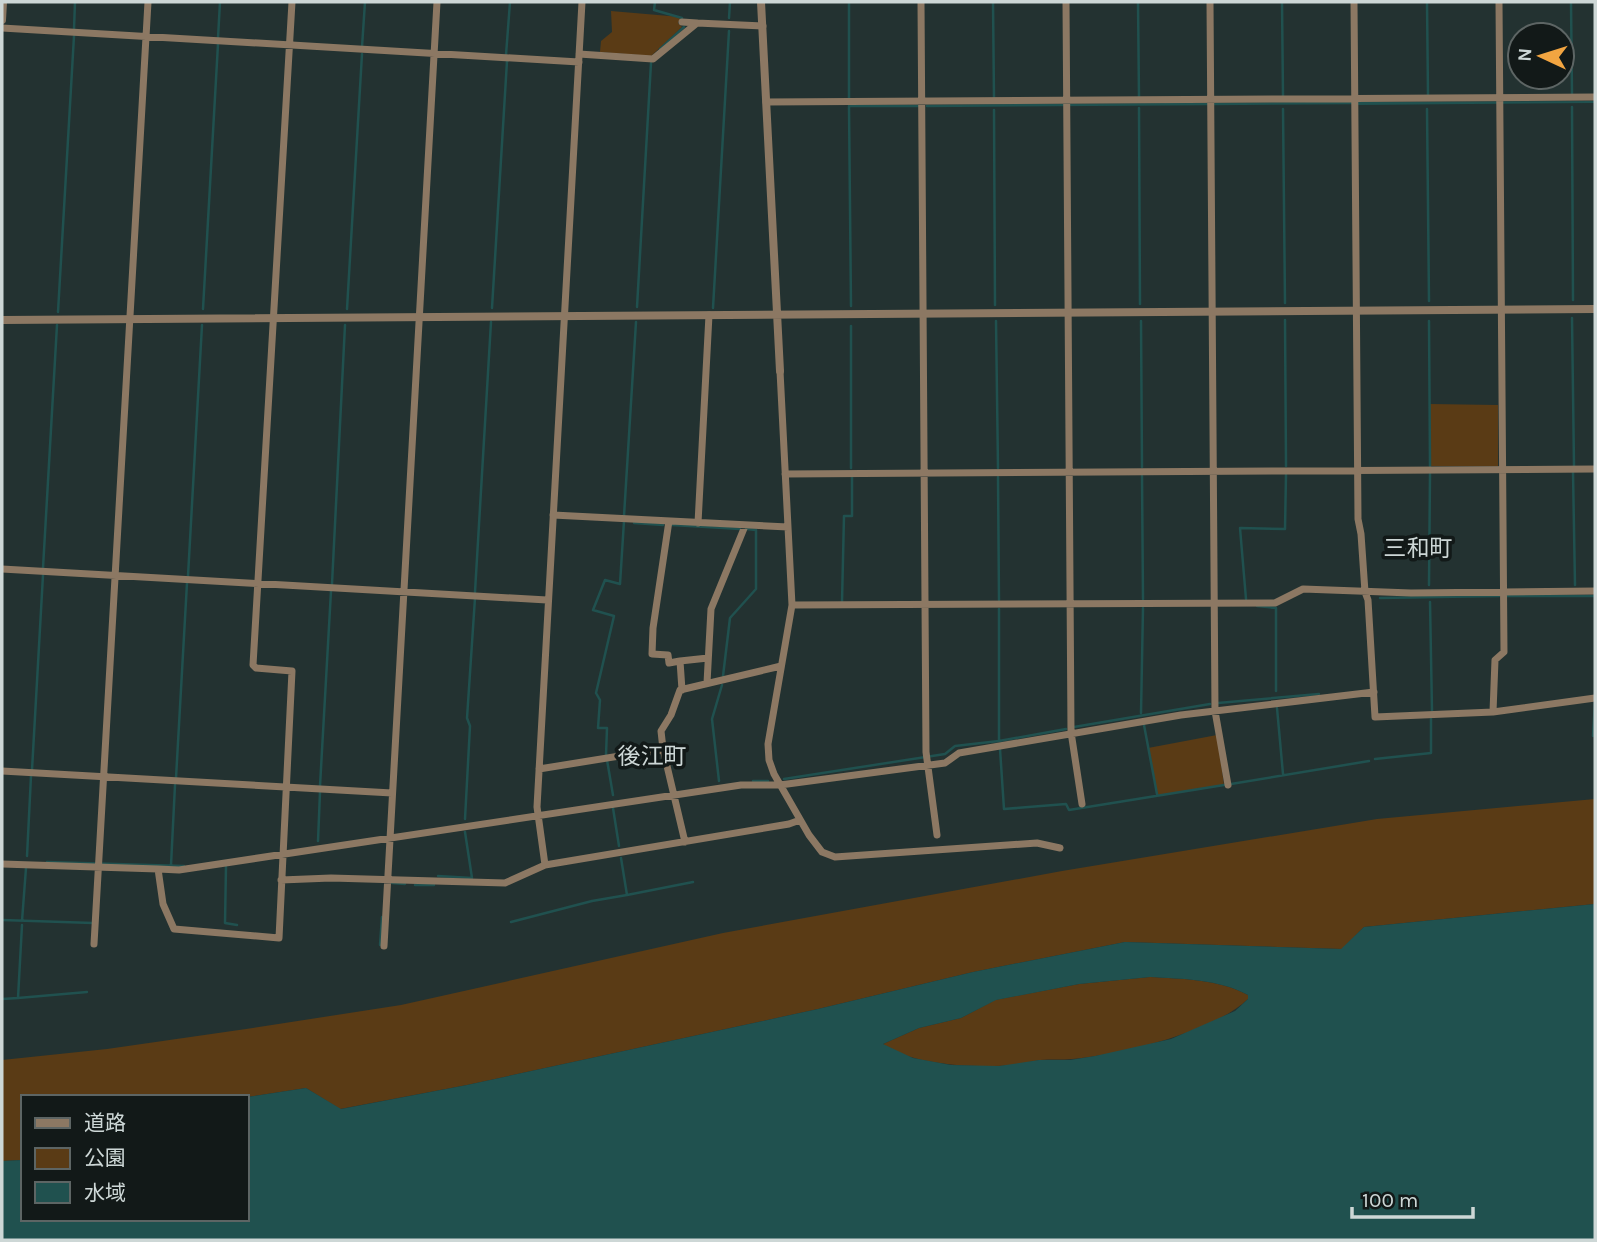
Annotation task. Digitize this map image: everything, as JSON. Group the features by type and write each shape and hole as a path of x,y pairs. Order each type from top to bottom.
{"street":[{"path":"2,19 3,2"},
{"path":"94,944 148,2"},
{"path":"158,869 163,904 174,929 279,938 292,671 256,668 254,664 292,2"},
{"path":"384,946 437,2"},
{"path":"545,865 538,817 539,769 582,2"},
{"path":"761,2 792,605 768,744 769,760 800,820 822,852 835,857 1037,843 1060,848"},
{"path":"921,2 927,760 937,835"},
{"path":"1066,2 1072,736 1082,804"},
{"path":"1210,2 1215,711 1228,785"},
{"path":"1354,2 1358,519 1368,600 1376,717 1493,712 1595,698"},
{"path":"1493,712 1495,660 1504,652 1499,2"},
{"path":"682,22 763,26"},
{"path":"2,28 434,53 653,59 697,23"},
{"path":"766,102 1066,104 1210,100 1500,101 1595,97"},
{"path":"2,320 1595,309"},
{"path":"698,523 709,315"},
{"path":"785,474 1595,469"},
{"path":"553,515 788,527"},
{"path":"669,521 653,628 652,654 668,655 669,663 708,658"},
{"path":"707,683 711,609 744,526"},
{"path":"2,569 548,600"},
{"path":"792,605 1275,603 1303,589 1365,592 1595,591"},
{"path":"680,662 682,690"},
{"path":"685,842 661,731 671,715 680,690 781,666"},
{"path":"2,864 98,864 179,870 741,785 780,785 927,760 945,762 959,753 1215,711 1374,692"},
{"path":"539,769 663,749"},
{"path":"2,772 392,793"},
{"path":"281,880 304,878 505,883 545,865 800,820"}],"green space":[{"path":"611,11 681,17 678,23 682,27 651,56 600,52 601,41 612,32"},
{"path":"1430,404 1498,405 1498,466 1430,466"},
{"path":"1217,735 1224,785 1157,796 1148,748"},
{"path":"1595,799 1595,904 1364,927 1342,949 1125,942 973,972 818,1009 467,1085 340,1109 306,1088 248,1097 21,1095 21,1160 2,1161 2,1060 107,1049 401,1005 723,933 1062,871 1377,819"},
{"path":"1150,977 1213,983 1248,995 1248,999 1233,1011 1190,1031 1140,1047 1092,1057 968,1066 911,1057 883,1044 919,1028 961,1018 995,1000 1079,984"}],"water":[{"path":"1357,102 1595,103 1357,105"},
{"path":"1595,904 1595,1240 2,1240 2,1161 21,1160 21,1221 248,1221 248,1097 306,1088 341,1109 467,1085 818,1009 973,972 1125,942 1341,949 1364,927","holes":["1150,977 1200,981 1237,990 1248,995 1248,999 1235,1011 1171,1039 1095,1056 999,1066 951,1065 913,1058 883,1044 919,1028 961,1018 996,1000 1079,984"]}],"waterway":[{"path":"74,29 75,2"},
{"path":"218,38 220,2"},
{"path":"362,47 365,2"},
{"path":"506,55 510,2"},
{"path":"655,2 654,10 682,18"},
{"path":"729,18 730,2"},
{"path":"849,2 849,99"},
{"path":"993,2 994,98"},
{"path":"1138,2 1139,98"},
{"path":"1282,2 1283,96"},
{"path":"1427,2 1428,95"},
{"path":"1571,2 1572,94"},
{"path":"660,49 684,27"},
{"path":"713,308 729,31"},
{"path":"58,312 74,36"},
{"path":"203,309 218,44"},
{"path":"347,309 362,54"},
{"path":"492,308 507,61"},
{"path":"637,307 651,63"},
{"path":"1214,104 1353,103"},
{"path":"927,106 1207,104"},
{"path":"851,306 849,106 918,106"},
{"path":"1572,107 1573,300"},
{"path":"1139,108 1140,304"},
{"path":"1283,109 1285,303"},
{"path":"1427,109 1429,301"},
{"path":"994,110 995,305"},
{"path":"1572,318 1574,466"},
{"path":"1285,320 1286,466"},
{"path":"996,321 998,468"},
{"path":"1141,321 1142,467"},
{"path":"1429,321 1430,466"},
{"path":"475,592 491,322"},
{"path":"624,516 636,322"},
{"path":"43,568 57,325"},
{"path":"188,576 202,325"},
{"path":"332,584 345,325"},
{"path":"851,326 851,468"},
{"path":"1573,472 1575,585"},
{"path":"1429,585 1430,474"},
{"path":"1246,599 1240,528 1285,529 1286,475"},
{"path":"1142,476 1143,599"},
{"path":"842,602 844,516 852,516 852,477"},
{"path":"998,477 999,600"},
{"path":"606,755 607,728 598,728 600,700 596,693 614,616 593,610 605,580 620,584 624,521"},
{"path":"634,523 663,525"},
{"path":"672,525 740,529"},
{"path":"723,676 730,618 756,589 756,530 746,529"},
{"path":"32,770 43,575"},
{"path":"176,778 187,583"},
{"path":"320,786 331,591"},
{"path":"1380,598 1499,596"},
{"path":"1507,596 1595,596"},
{"path":"465,819 470,726 467,718 475,598"},
{"path":"1430,602 1432,711"},
{"path":"1257,606 1276,608 1276,691"},
{"path":"1141,713 1143,608"},
{"path":"999,609 999,741"},
{"path":"719,781 712,719 722,685"},
{"path":"1218,703 1319,694"},
{"path":"1593,736 1595,702"},
{"path":"1074,727 1210,704"},
{"path":"1277,708 1283,774"},
{"path":"1375,759 1431,753 1431,719"},
{"path":"1144,725 1157,794"},
{"path":"784,779 945,754 955,746 1066,729"},
{"path":"1000,749 1004,809 1066,804 1069,810 1224,785"},
{"path":"607,760 613,795"},
{"path":"1231,784 1369,761"},
{"path":"27,856 31,776"},
{"path":"753,781 768,781"},
{"path":"171,865 175,785"},
{"path":"318,841 320,792"},
{"path":"613,808 619,846"},
{"path":"438,876 472,878 465,832"},
{"path":"621,858 627,895 693,882"},
{"path":"47,862 184,866"},
{"path":"226,866 225,923 237,925"},
{"path":"22,921 26,868"},
{"path":"392,883 405,884"},
{"path":"415,885 434,885"},
{"path":"511,922 627,895"},
{"path":"380,945 382,917"},
{"path":"2,920 93,923"},
{"path":"2,999 18,998 22,925"},
{"path":"18,998 87,992"}],"district":[{"name":"三和町","path":"1418,548"},
{"name":"後江町","path":"652,756"}]}
